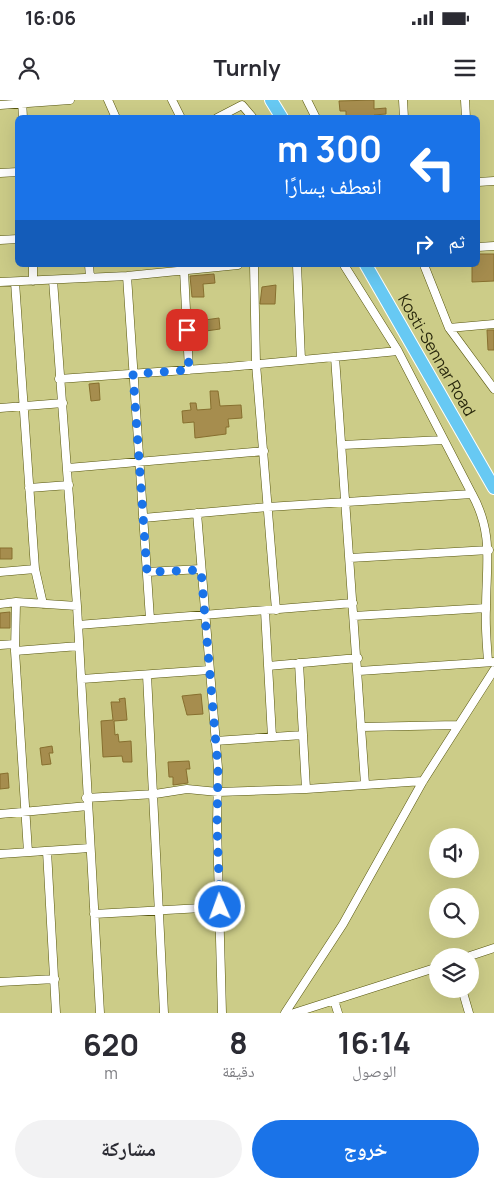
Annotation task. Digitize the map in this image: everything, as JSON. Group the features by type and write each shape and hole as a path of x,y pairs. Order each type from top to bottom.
{"highway":[{"path":"271,100 280,115"},
{"name":"Kosti-Sennar Road","path":"367,267 494,488"}],"street":[{"path":"0,104 22,101 70,100"},
{"path":"108,100 115,115"},
{"path":"172,100 180,115"},
{"path":"307,100 314,115"},
{"path":"403,100 404,115"},
{"path":"464,100 466,115"},
{"path":"22,101 23,115"},
{"path":"223,115 242,105 250,115"},
{"path":"0,173 15,172"},
{"path":"480,182 494,181"},
{"path":"0,240 15,239"},
{"path":"480,247 494,246"},
{"path":"33,267 34,280"},
{"path":"89,267 90,278"},
{"path":"145,267 145,274"},
{"path":"0,282 128,276 216,267"},
{"path":"254,267 256,364 276,610"},
{"path":"297,267 301,360"},
{"path":"345,267 398,351 443,440 486,518 490,537 486,608 491,662 359,671"},
{"path":"425,267 450,328 494,389"},
{"path":"184,270 189,370"},
{"path":"128,276 150,619"},
{"path":"53,280 78,606 87,802 100,1013"},
{"path":"15,282 35,569 43,604"},
{"path":"450,328 494,324"},
{"path":"60,379 189,370 398,351"},
{"path":"335,357 359,671 365,784"},
{"path":"0,408 63,403"},
{"path":"343,445 443,440"},
{"path":"68,468 264,451"},
{"path":"29,488 69,485"},
{"path":"143,518 268,507 472,494"},
{"path":"198,513 218,792 217,826 222,1013"},
{"path":"350,558 489,550"},
{"path":"0,572 35,569"},
{"path":"147,572 201,570"},
{"path":"0,604 16,602 78,606"},
{"path":"16,602 15,648 28,852"},
{"path":"78,625 353,603"},
{"path":"354,616 486,608"},
{"path":"265,611 272,738"},
{"path":"0,645 15,648 79,646"},
{"path":"268,666 358,658"},
{"path":"299,663 306,789"},
{"path":"82,679 209,670"},
{"path":"285,1013 343,924 423,781 494,670"},
{"path":"148,675 164,1013"},
{"path":"362,727 457,726"},
{"path":"215,741 303,735"},
{"path":"0,814 187,789 218,792 306,789 423,781"},
{"path":"0,854 90,848"},
{"path":"48,851 56,1013"},
{"path":"94,914 220,907"},
{"path":"479,953 494,948"},
{"path":"294,1013 429,970"},
{"path":"0,982 55,978"},
{"path":"465,998 469,1013"},
{"path":"334,1000 338,1013"}],"building":[{"path":"374,100 374,109 386,108 386,114 346,115 346,111 340,111 339,101"},
{"path":"480,254 494,254 494,281 472,282 472,267 480,267"},
{"path":"214,274 215,283 203,284 204,297 192,297 190,276"},
{"path":"276,285 275,304 260,304 262,287"},
{"path":"219,318 220,329 206,331 205,320"},
{"path":"487,330 494,330 494,350 488,350"},
{"path":"99,383 100,400 91,401 89,384"},
{"path":"210,391 218,391 220,406 241,405 242,418 228,419 229,427 226,427 226,434 195,438 194,422 183,423 182,411 191,410 190,403 196,403 197,410 211,409"},
{"path":"0,548 12,548 12,559 0,559"},
{"path":"10,612 10,628 0,628 0,613"},
{"path":"201,694 203,714 187,715 182,696"},
{"path":"125,698 127,720 114,721 115,735 118,734 119,742 131,741 132,762 123,762 122,756 103,757 101,721 113,720 111,702 120,702 119,699"},
{"path":"52,746 53,753 49,753 51,764 42,765 40,748"},
{"path":"189,761 190,769 186,769 188,783 173,785 173,777 169,777 168,762"},
{"path":"8,773 9,788 0,789 0,774"}],"route":[{"path":"187,330 189,370 133,374 147,572 201,570 218,768 217,826 220,907"}]}
